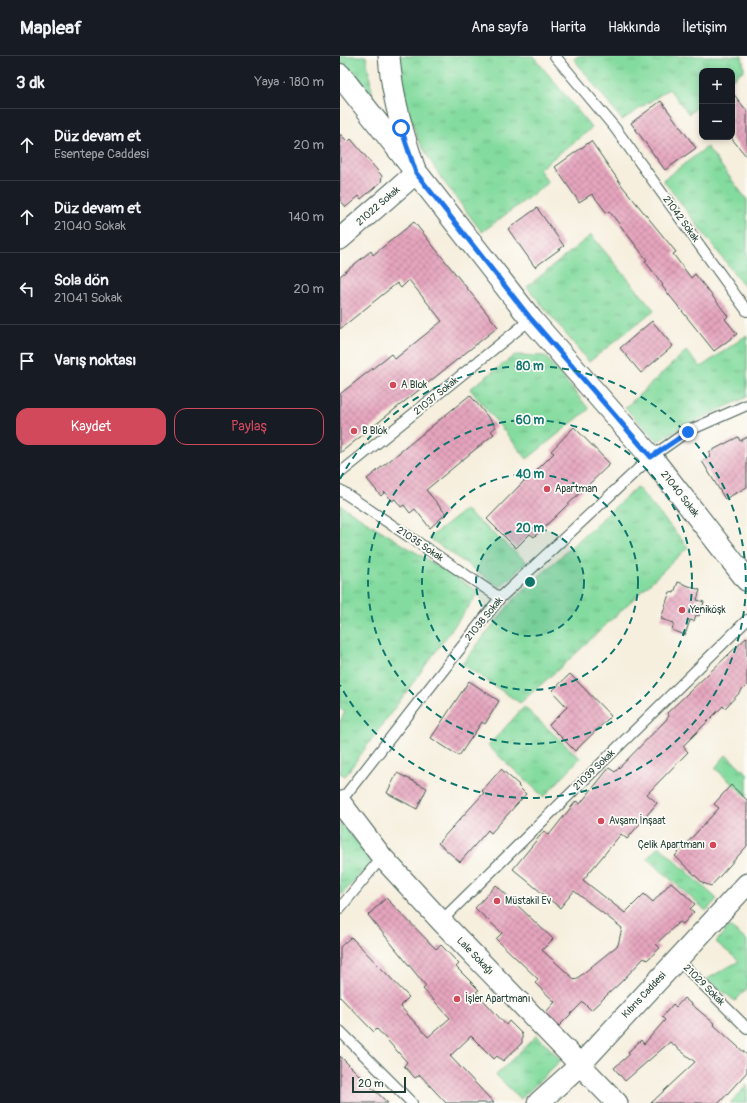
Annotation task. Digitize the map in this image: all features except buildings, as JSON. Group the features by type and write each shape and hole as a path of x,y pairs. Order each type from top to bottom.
{"street":[{"path":"390,56 391,77 401,128 416,173"},
{"name":"21040 Sokak","path":"340,75 531,319 651,457 747,580"},
{"name":"21022 Sokak","path":"340,239 416,173"},
{"name":"Lale Sokağı","path":"340,802 382,857 441,921 617,1103"},
{"name":"Kıbrıs Caddesi","path":"538,1103 580,1065 747,884"}],"lane":[{"name":"21042 Sokak","path":"555,56 615,128 747,311"},
{"name":"21037 Sokak","path":"340,473 531,319"},
{"name":"21038 Sokak","path":"340,802 500,598 651,457 688,432 747,404"},
{"name":"21035 Sokak","path":"340,490 500,598"},
{"name":"21039 Sokak","path":"441,921 747,620"},
{"path":"340,908 382,857"},
{"name":"21029 Sokak","path":"678,960 747,1028"},
{"path":"340,1031 412,1103"}],"green space":[{"path":"340,56 366,56 373,98 367,99 340,62"},
{"path":"398,56 533,56 592,128 539,169 548,183 482,232 441,178 418,140 404,97"},
{"path":"578,56 742,56 744,70 735,77 735,68 699,68 699,106 689,114 669,89 622,120 574,59"},
{"path":"707,147 747,200 747,290 663,180"},
{"path":"591,235 654,310 589,362 527,287"},
{"path":"747,335 747,397 687,425 658,441 625,408 686,351 701,367"},
{"path":"515,355 545,356 589,409 527,459 470,389"},
{"path":"637,487 688,547 570,659 520,703 462,664 513,600"},
{"path":"340,505 479,592 345,776 340,773 340,721 345,712 340,709 340,629 342,626 340,624"},
{"path":"465,510 527,562 500,587 429,538"},
{"path":"524,707 580,758 544,797 488,746"},
{"path":"726,755 747,773 747,797 715,768"},
{"path":"340,822 373,861 340,896"},
{"path":"659,846 717,899 706,911 647,858"},
{"path":"729,926 747,941 747,989 735,1001 707,979 739,961 716,942"},
{"path":"537,1035 561,1060 521,1099 496,1075"},
{"path":"747,1085 747,1103 730,1103"}],"place":[{"name":"A Blok","path":"393,385"},
{"name":"B Blok","path":"354,431"},
{"name":"Apartman","path":"547,489"},
{"name":"Yeniköşk","path":"682,610"},
{"name":"Avşam İnşaat","path":"601,821"},
{"name":"Çelik Apartmanı","path":"713,845"},
{"name":"Müstakil Ev","path":"497,901"},
{"name":"İşler Apartmanı","path":"457,999"}],"route":[{"path":"401,128 416,173 531,319 651,457 688,432"}]}
